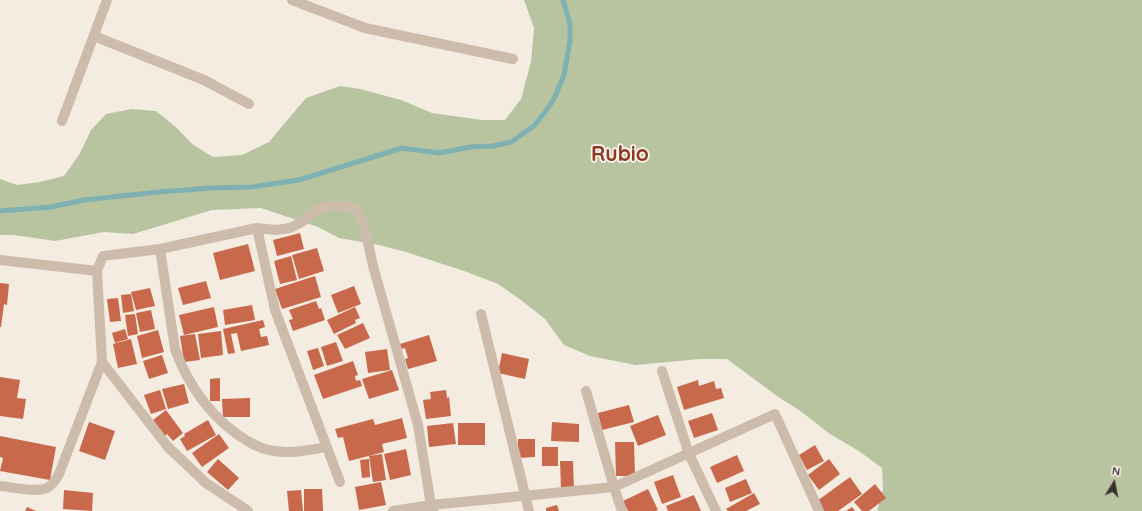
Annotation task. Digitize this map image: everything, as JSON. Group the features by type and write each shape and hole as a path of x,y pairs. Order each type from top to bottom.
{"street":[{"path":"62,121 108,0"},
{"path":"292,0 365,28 513,59"},
{"path":"94,36 204,80 249,104"},
{"path":"0,486 41,490 48,488 59,474 102,362 97,271 103,256 160,249 257,228 276,230 290,228 302,222 315,211 329,206 343,206 354,208 363,220 373,266 418,426 432,508"},
{"path":"257,228 275,310 340,482"},
{"path":"160,249 175,349 181,364 198,394 218,419 239,436 264,449 292,453 326,447"},
{"path":"0,260 97,271"},
{"path":"481,314 524,496 529,511"},
{"path":"102,362 168,447 206,483 248,511"},
{"path":"662,371 689,454 716,511"},
{"path":"586,391 622,511"},
{"path":"393,511 432,508 524,496 614,487 775,414 819,511"}],"green space":[{"path":"524,0 1142,0 1142,511 877,511 883,489 882,468 859,451 830,434 727,359 700,359 636,365 590,356 564,345 545,319 498,284 406,252 379,245 339,238 318,227 261,208 212,210 133,234 104,232 55,241 14,235 0,235 0,179 17,185 40,182 64,176 79,155 91,130 106,114 132,109 156,111 177,128 192,144 213,157 242,155 269,142 306,98 340,86 360,89 401,100 432,113 482,120 505,120 521,99 531,62 534,28"}],"building":[{"path":"300,233 304,249 277,256 273,240"},
{"path":"248,244 255,271 220,280 213,253"},
{"path":"317,248 324,271 299,279 292,255"},
{"path":"291,256 297,280 280,284 274,261"},
{"path":"315,276 321,297 282,309 275,289"},
{"path":"206,281 211,298 183,305 178,288"},
{"path":"0,283 9,284 7,305 4,304 1,327 0,327"},
{"path":"354,286 361,304 338,313 331,295"},
{"path":"150,288 155,306 136,310 131,292"},
{"path":"131,294 134,311 123,313 121,295"},
{"path":"118,298 121,321 110,322 107,299"},
{"path":"316,301 319,309 321,308 325,320 293,331 289,320 293,319 289,310"},
{"path":"252,305 255,320 225,325 223,310"},
{"path":"214,307 218,327 184,335 179,315"},
{"path":"355,307 360,318 355,320 356,323 334,334 327,320"},
{"path":"151,310 155,329 140,332 136,313"},
{"path":"135,314 138,334 128,336 125,315"},
{"path":"263,320 265,327 259,329 261,337 267,336 269,345 241,351 237,333 231,334 235,353 228,354 223,329"},
{"path":"363,323 370,338 345,349 337,335"},
{"path":"125,329 128,339 115,343 112,333"},
{"path":"158,330 164,352 142,358 137,336"},
{"path":"221,331 223,355 201,358 198,334"},
{"path":"195,334 200,360 184,362 180,336"},
{"path":"429,335 437,361 408,369 405,359 408,358 405,348 402,349 400,344"},
{"path":"131,339 137,364 118,368 113,344"},
{"path":"336,342 343,361 327,366 321,347"},
{"path":"318,348 324,366 313,370 307,351"},
{"path":"387,349 390,370 368,373 365,352"},
{"path":"502,353 529,359 525,379 498,373"},
{"path":"162,355 168,373 149,379 143,361"},
{"path":"353,361 358,375 355,376 356,381 360,380 362,386 323,399 314,375"},
{"path":"392,370 399,390 369,399 362,379"},
{"path":"0,377 20,380 17,398 26,399 23,419 0,416"},
{"path":"220,378 220,401 210,401 210,379"},
{"path":"698,380 699,386 714,381 716,389 721,388 724,398 684,410 677,387"},
{"path":"184,384 189,403 168,409 162,389"},
{"path":"160,390 166,409 151,414 144,395"},
{"path":"446,390 447,398 449,397 451,416 426,419 423,400 431,399 430,392"},
{"path":"250,398 250,417 223,417 222,399"},
{"path":"629,405 634,422 602,430 598,413"},
{"path":"166,410 183,433 173,441 167,434 165,436 153,420"},
{"path":"712,413 718,430 694,438 688,421"},
{"path":"658,415 666,435 638,446 630,426"},
{"path":"402,418 407,438 382,444 384,452 349,461 343,437 338,438 335,429 373,419 375,425"},
{"path":"208,420 216,435 187,451 180,439 185,436 184,434"},
{"path":"89,422 115,431 105,460 79,451"},
{"path":"552,422 579,424 579,442 551,441"},
{"path":"453,423 456,444 429,447 427,426"},
{"path":"458,423 485,423 485,445 458,445"},
{"path":"219,434 229,448 202,467 192,453"},
{"path":"0,436 56,447 50,480 0,471 3,458 0,457"},
{"path":"518,439 535,439 535,457 518,458"},
{"path":"615,442 634,442 635,476 616,476"},
{"path":"815,445 824,461 807,470 799,455"},
{"path":"542,447 558,447 558,466 542,466"},
{"path":"406,449 411,475 390,480 384,454"},
{"path":"382,454 386,480 373,482 369,456"},
{"path":"737,455 744,471 717,483 710,467"},
{"path":"218,459 239,478 228,490 207,472"},
{"path":"369,459 370,477 362,478 360,460"},
{"path":"829,459 840,474 819,490 808,475"},
{"path":"560,461 573,461 574,489 561,489"},
{"path":"673,475 681,497 662,504 654,482"},
{"path":"850,477 862,494 838,511 824,511 817,501"},
{"path":"746,479 752,493 730,502 725,488"},
{"path":"381,482 386,505 359,510 355,487"},
{"path":"875,484 886,498 869,511 862,511 854,502"},
{"path":"304,489 322,489 323,511 304,511"},
{"path":"648,489 658,510 628,511 623,501"},
{"path":"64,490 93,493 92,511 63,509"},
{"path":"301,490 303,511 289,511 287,491"},
{"path":"754,493 760,504 746,511 728,511 726,509"},
{"path":"694,495 701,511 668,511 666,506"},
{"path":"557,505 559,511 546,511 546,508"},
{"path":"27,507 36,511 25,511"},
{"path":"852,507 855,511 846,511"}],"waterway":[{"path":"0,211 51,207 84,200 158,192 251,187 299,180 402,148 439,153 470,147 493,146 511,142 534,126 554,99 564,75 570,41 570,24 563,0"}],"district":[{"name":"Rubio","path":"620,155"}]}
